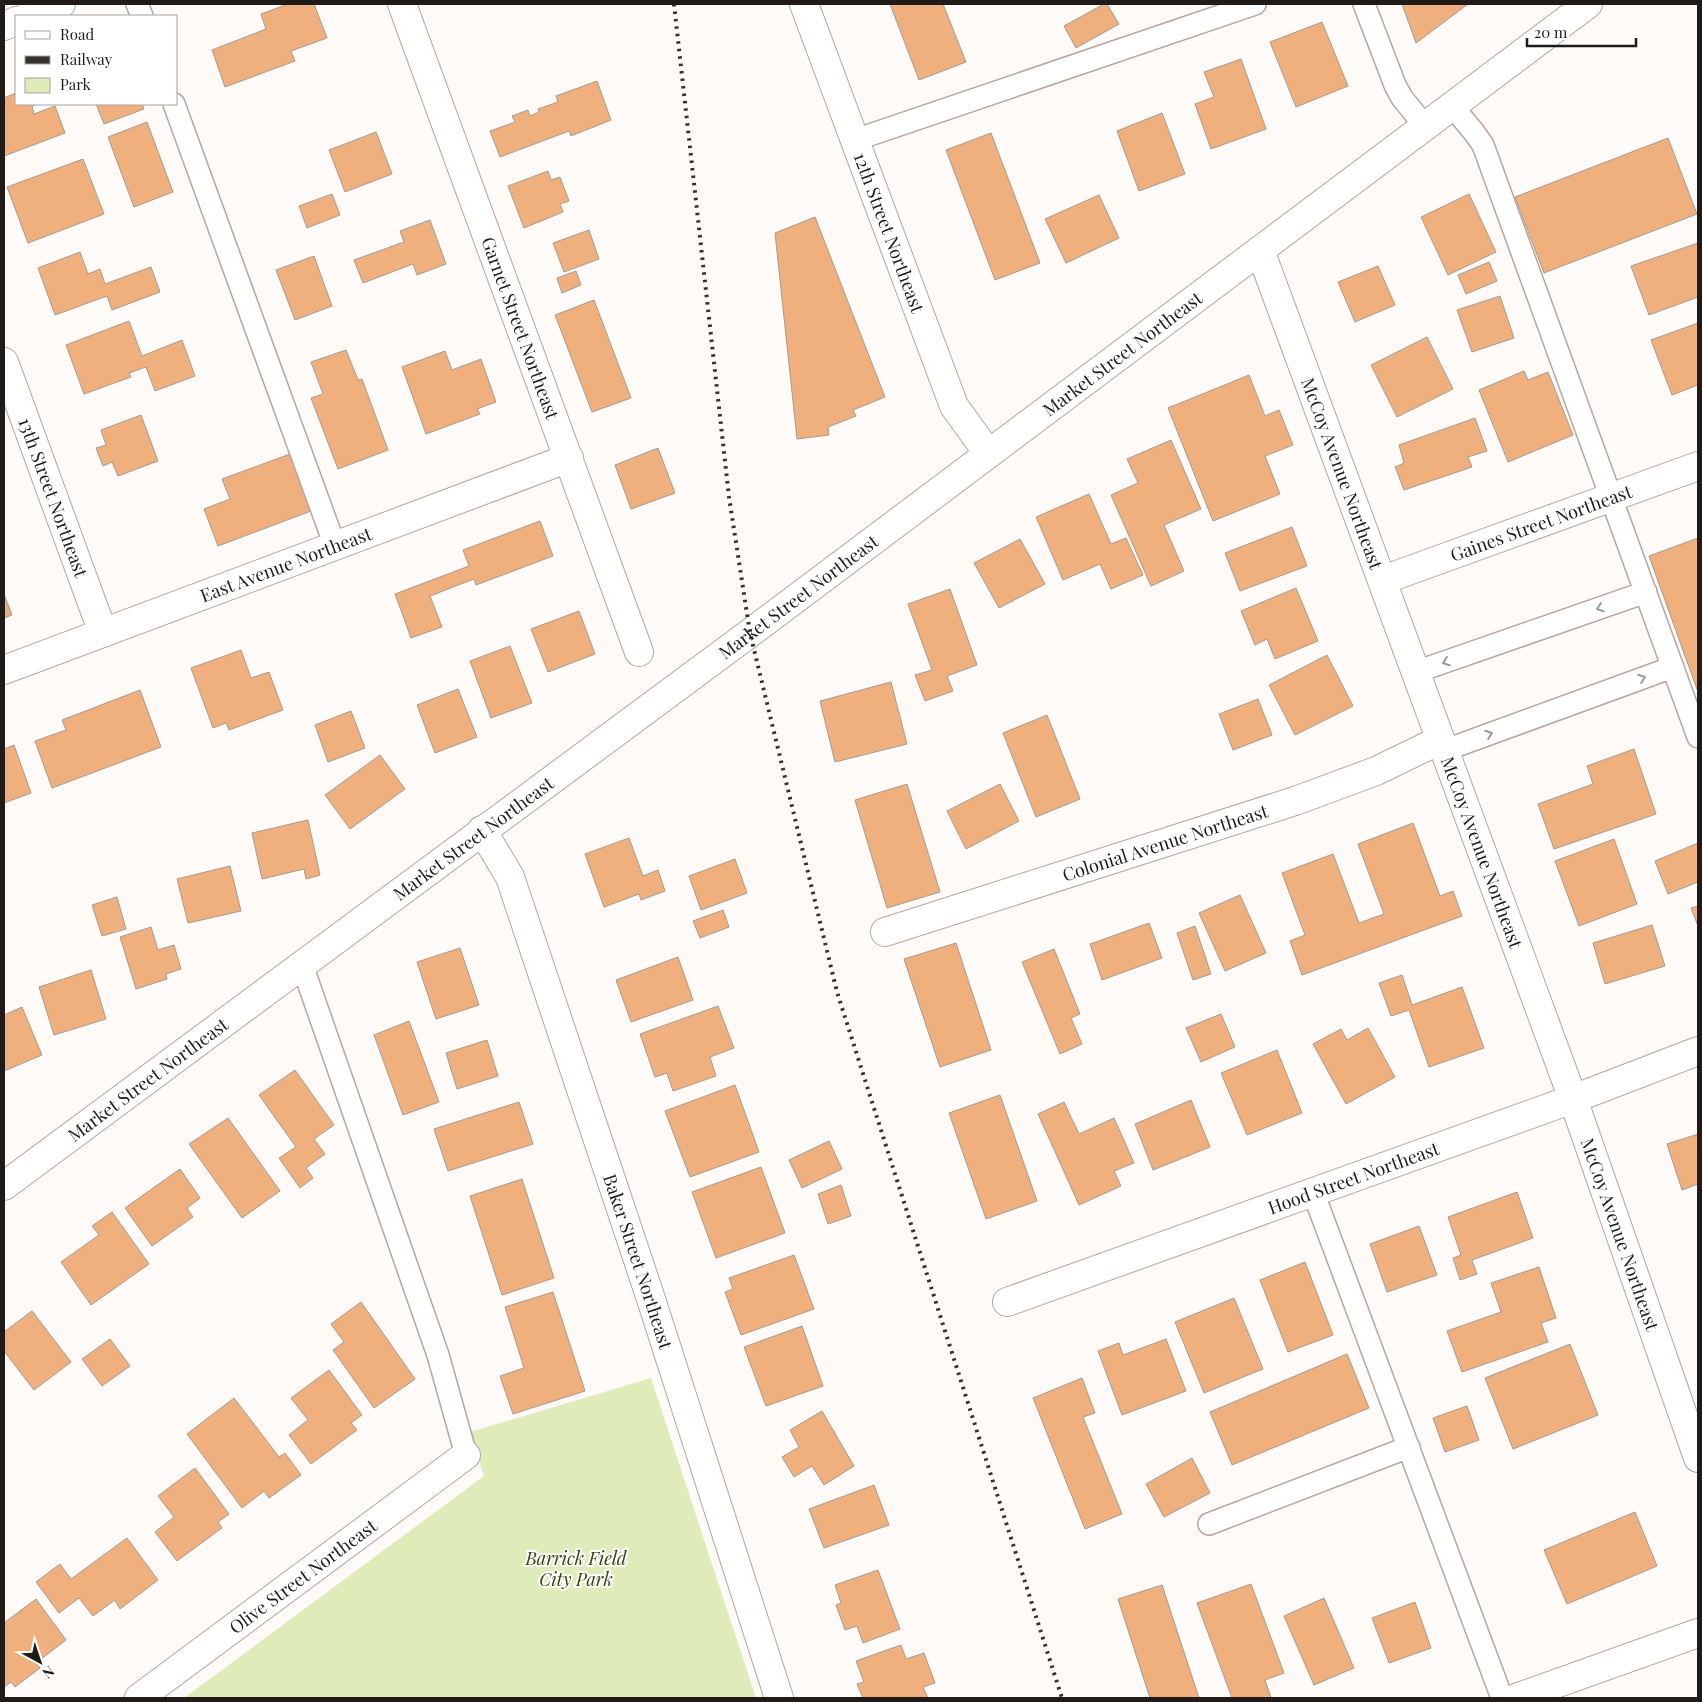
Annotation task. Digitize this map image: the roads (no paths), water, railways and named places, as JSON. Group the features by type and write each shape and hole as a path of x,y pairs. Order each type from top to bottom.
{"street":[{"path":"31,15 61,4"},
{"name":"Garnet Street Northeast","path":"402,4 569,458 638,652"},
{"name":"12th Street Northeast","path":"804,4 954,406 988,453"},
{"name":"Market Street Northeast","path":"4,1186 750,633 1588,4"},
{"name":"McCoy Avenue Northeast","path":"1260,250 1573,1099 1698,1458"},
{"name":"13th Street Northeast","path":"4,362 103,633"},
{"name":"East Avenue Northeast","path":"4,670 569,458"},
{"name":"Gaines Street Northeast","path":"1383,580 1698,466"},
{"name":"Colonial Avenue Northeast","path":"886,932 1295,802 1442,745"},
{"name":"Baker Street Northeast","path":"482,830 510,877 651,1299 779,1698"},
{"name":"Hood Street Northeast","path":"1007,1302 1573,1099 1698,1051"},
{"name":"Olive Street Northeast","path":"139,1698 466,1455"},
{"path":"1516,1698 1698,1633"}],"lane":[{"path":"855,140 1255,4"},
{"path":"1364,4 1395,85 1402,98 1425,126"},
{"path":"174,105 335,546"},
{"path":"1452,106 1483,145 1698,737"},
{"path":"1416,672 1646,592"},
{"path":"1442,745 1673,667"},
{"path":"302,965 438,1355 466,1455"},
{"path":"1313,1192 1502,1698"},
{"path":"1209,1524 1408,1446"}],"railway":[{"path":"674,4 729,497 750,633 837,992 1062,1698"}],"park label":[{"name":"Barrick Field City Park","path":"576,1568"}]}
